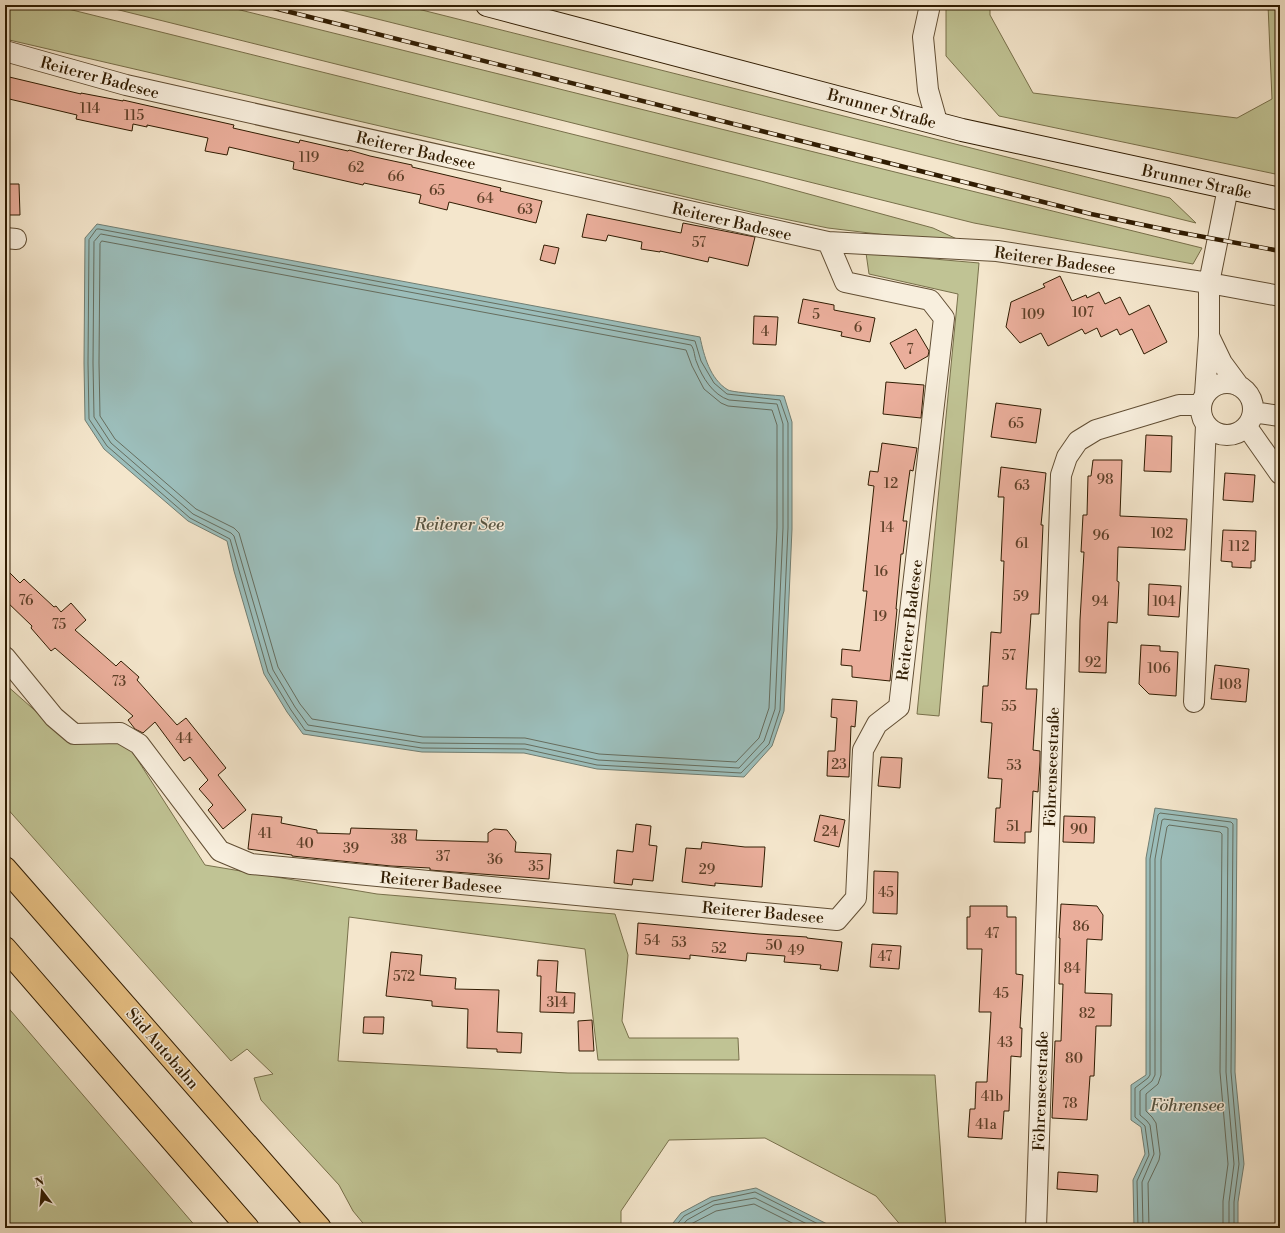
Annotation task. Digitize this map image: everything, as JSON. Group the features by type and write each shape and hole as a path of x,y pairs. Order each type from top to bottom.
{"highway":[{"name":"Süd Autobahn","path":"5,868 320,1228"},
{"path":"5,948 248,1228"}],"main road":[{"name":"Brunner Straße","path":"487,5 937,122 962,130 1280,199"}],"street":[{"path":"930,5 923,37 928,90 937,122"},
{"name":"Reiterer Badesee","path":"5,51 126,85 828,242 997,251 1209,283 1280,296"},
{"path":"1194,702 1206,425 1201,412 1209,336 1209,283 1228,188"},
{"name":"Reiterer Badesee","path":"5,657 54,717 74,734 120,733 139,744 220,851 251,864 837,920 856,898 863,750 877,724 899,707 944,318 930,300 846,282 828,242"},
{"path":"1209,336 1222,362 1239,386"},
{"path":"1203,400 1217,385 1232,383 1246,390 1253,404 1250,419 1239,432 1231,435 1222,434 1213,431 1206,425"},
{"name":"Föhrenseestraße","path":"1036,1228 1061,475 1066,457 1078,441 1096,430 1179,405 1203,400"},
{"path":"1250,419 1280,416"},
{"path":"1250,419 1280,474"}],"green space":[{"path":"5,5 52,5 761,181 933,228 970,245 828,228 755,213 5,39"},
{"path":"99,5 220,5 1202,248 1193,264 974,223"},
{"path":"321,5 402,5 1170,198 1196,223"},
{"path":"946,5 990,5 990,15 1033,93 1237,118 1272,99 1268,5 1280,5 1280,175 999,116 946,56"},
{"path":"866,253 979,263 939,716 917,714 958,294 869,274"},
{"path":"5,684 66,738 115,738 130,748 205,865 377,894 615,914 628,955 622,1021 629,1038 738,1038 739,1060 598,1060 585,949 349,917 338,1061 568,1073 935,1075 946,1228 903,1228 876,1196 765,1138 669,1140 621,1211 621,1228 367,1228 353,1211 339,1185 261,1100 254,1078 273,1074 247,1049 231,1061 5,806"},
{"path":"5,1004 197,1228 5,1228"}],"water":[{"name":"Reiterer See","path":"97,224 700,337 706,359 712,373 728,390 784,396 792,422 792,529 784,711 772,746 744,777 597,769 524,753 422,752 303,734 287,712 264,674 234,571 227,541 188,521 104,449 85,420 85,238"},
{"name":"Föhrensee","path":"1155,808 1237,819 1235,1072 1244,1164 1238,1202 1238,1228 1134,1228 1133,1180 1145,1154 1141,1127 1131,1120 1131,1085 1146,1075 1146,858"},
{"path":"756,1188 835,1228 669,1228 681,1213 711,1197"}],"building":[{"path":"5,76 81,94 123,100 234,125 233,128 299,143 300,140 349,150 412,165 412,167 501,188 500,191 542,201 536,223 449,202 447,210 419,203 421,195 364,183 363,185 293,169 294,162 229,147 227,155 205,151 208,138 147,125 147,127 133,124 132,131 76,119 77,115 5,98"},
{"path":"5,184 19,184 20,215 5,215"},
{"path":"587,214 681,233 683,223 755,237 748,266 709,257 708,262 660,251 641,249 642,242 608,235 606,241 582,237"},
{"path":"544,245 559,248 555,264 540,260"},
{"path":"1060,276 1072,301 1086,295 1087,298 1099,292 1105,304 1120,297 1129,315 1149,305 1167,342 1144,354 1132,329 1120,335 1117,329 1101,337 1097,328 1085,334 1082,329 1048,346 1041,333 1020,343 1006,327 1011,302 1045,287 1043,284"},
{"path":"803,299 834,305 834,310 875,318 870,342 841,336 842,332 798,323"},
{"path":"754,316 778,317 776,345 753,344"},
{"path":"916,329 929,351 928,356 905,369 890,343"},
{"path":"886,382 924,385 921,418 883,414"},
{"path":"996,403 1041,409 1036,443 991,437"},
{"path":"1146,435 1172,436 1171,472 1144,471"},
{"path":"882,443 917,448 913,471 910,470 903,521 907,521 903,554 901,554 890,681 852,677 852,666 841,665 842,649 860,651 867,591 863,591 874,486 868,485 870,471 878,472"},
{"path":"1093,460 1122,460 1120,516 1187,519 1185,550 1118,547 1117,581 1119,582 1117,623 1108,622 1106,673 1079,672 1084,552 1081,552 1083,515 1087,515 1088,476 1091,476"},
{"path":"1001,467 1046,473 1041,525 1043,525 1039,614 1031,614 1026,689 1037,689 1033,750 1040,751 1040,761 1038,792 1033,791 1031,832 1025,832 1025,843 994,842 996,808 1000,808 1002,779 988,778 992,723 981,722 983,686 988,686 991,632 1001,633 1004,561 1001,561 1004,497 998,497"},
{"path":"1225,473 1255,475 1253,502 1223,500"},
{"path":"1223,530 1256,531 1255,561 1251,561 1251,568 1232,567 1232,562 1221,561"},
{"path":"5,568 20,583 24,579 61,612 71,603 86,620 75,630 116,666 121,661 139,677 137,680 177,725 186,718 226,768 218,775 246,810 223,829 208,810 213,805 199,789 208,780 190,757 184,761 155,722 143,733 135,729 128,720 133,716 55,648 51,651 31,628 32,626 5,600"},
{"path":"1149,584 1181,586 1179,617 1148,615"},
{"path":"1141,645 1160,646 1160,651 1178,652 1176,696 1149,694 1139,684"},
{"path":"1215,665 1249,669 1246,702 1211,699"},
{"path":"832,699 857,701 855,727 851,726 849,777 827,776 828,751 835,751 837,718 831,717"},
{"path":"881,757 902,758 900,788 878,786"},
{"path":"252,814 282,817 281,823 317,830 317,833 350,834 351,828 417,830 416,840 488,842 488,833 494,829 507,830 516,842 515,852 551,854 549,879 430,870 430,868 391,866 292,856 248,849"},
{"path":"820,815 845,820 839,847 814,841"},
{"path":"1064,816 1095,817 1094,843 1063,842"},
{"path":"636,824 651,826 649,845 657,846 653,881 633,879 632,885 614,883 617,850 633,852"},
{"path":"702,842 745,847 765,847 762,887 715,883 715,886 682,882 686,848 701,849"},
{"path":"874,871 898,872 897,914 873,913"},
{"path":"1061,904 1097,906 1103,915 1102,940 1087,939 1085,993 1112,994 1111,1026 1096,1026 1094,1076 1090,1076 1087,1120 1052,1118 1055,1041 1061,1041 1063,984 1059,984 1059,938"},
{"path":"970,906 1007,906 1007,917 1016,917 1016,974 1023,975 1020,1028 1022,1028 1021,1057 1011,1056 1009,1111 1004,1111 1002,1139 968,1137 970,1109 975,1109 976,1082 987,1082 991,1012 979,1012 982,949 967,949 967,917 970,917"},
{"path":"638,923 807,937 842,942 838,971 820,969 821,965 784,962 785,956 747,953 746,961 690,955 690,959 636,954"},
{"path":"872,944 901,946 899,969 870,967"},
{"path":"391,952 422,955 420,975 456,978 455,989 499,990 497,1032 522,1033 521,1053 497,1052 497,1049 467,1048 468,1009 432,1006 432,1001 386,996"},
{"path":"538,960 558,961 556,992 575,993 574,1013 540,1012 541,976 537,976"},
{"path":"364,1017 384,1017 383,1034 363,1033"},
{"path":"592,1020 594,1051 579,1051 578,1021"},
{"path":"1058,1172 1098,1175 1097,1192 1057,1189"}],"railway":[{"path":"262,5 1091,214 1280,251"}]}
